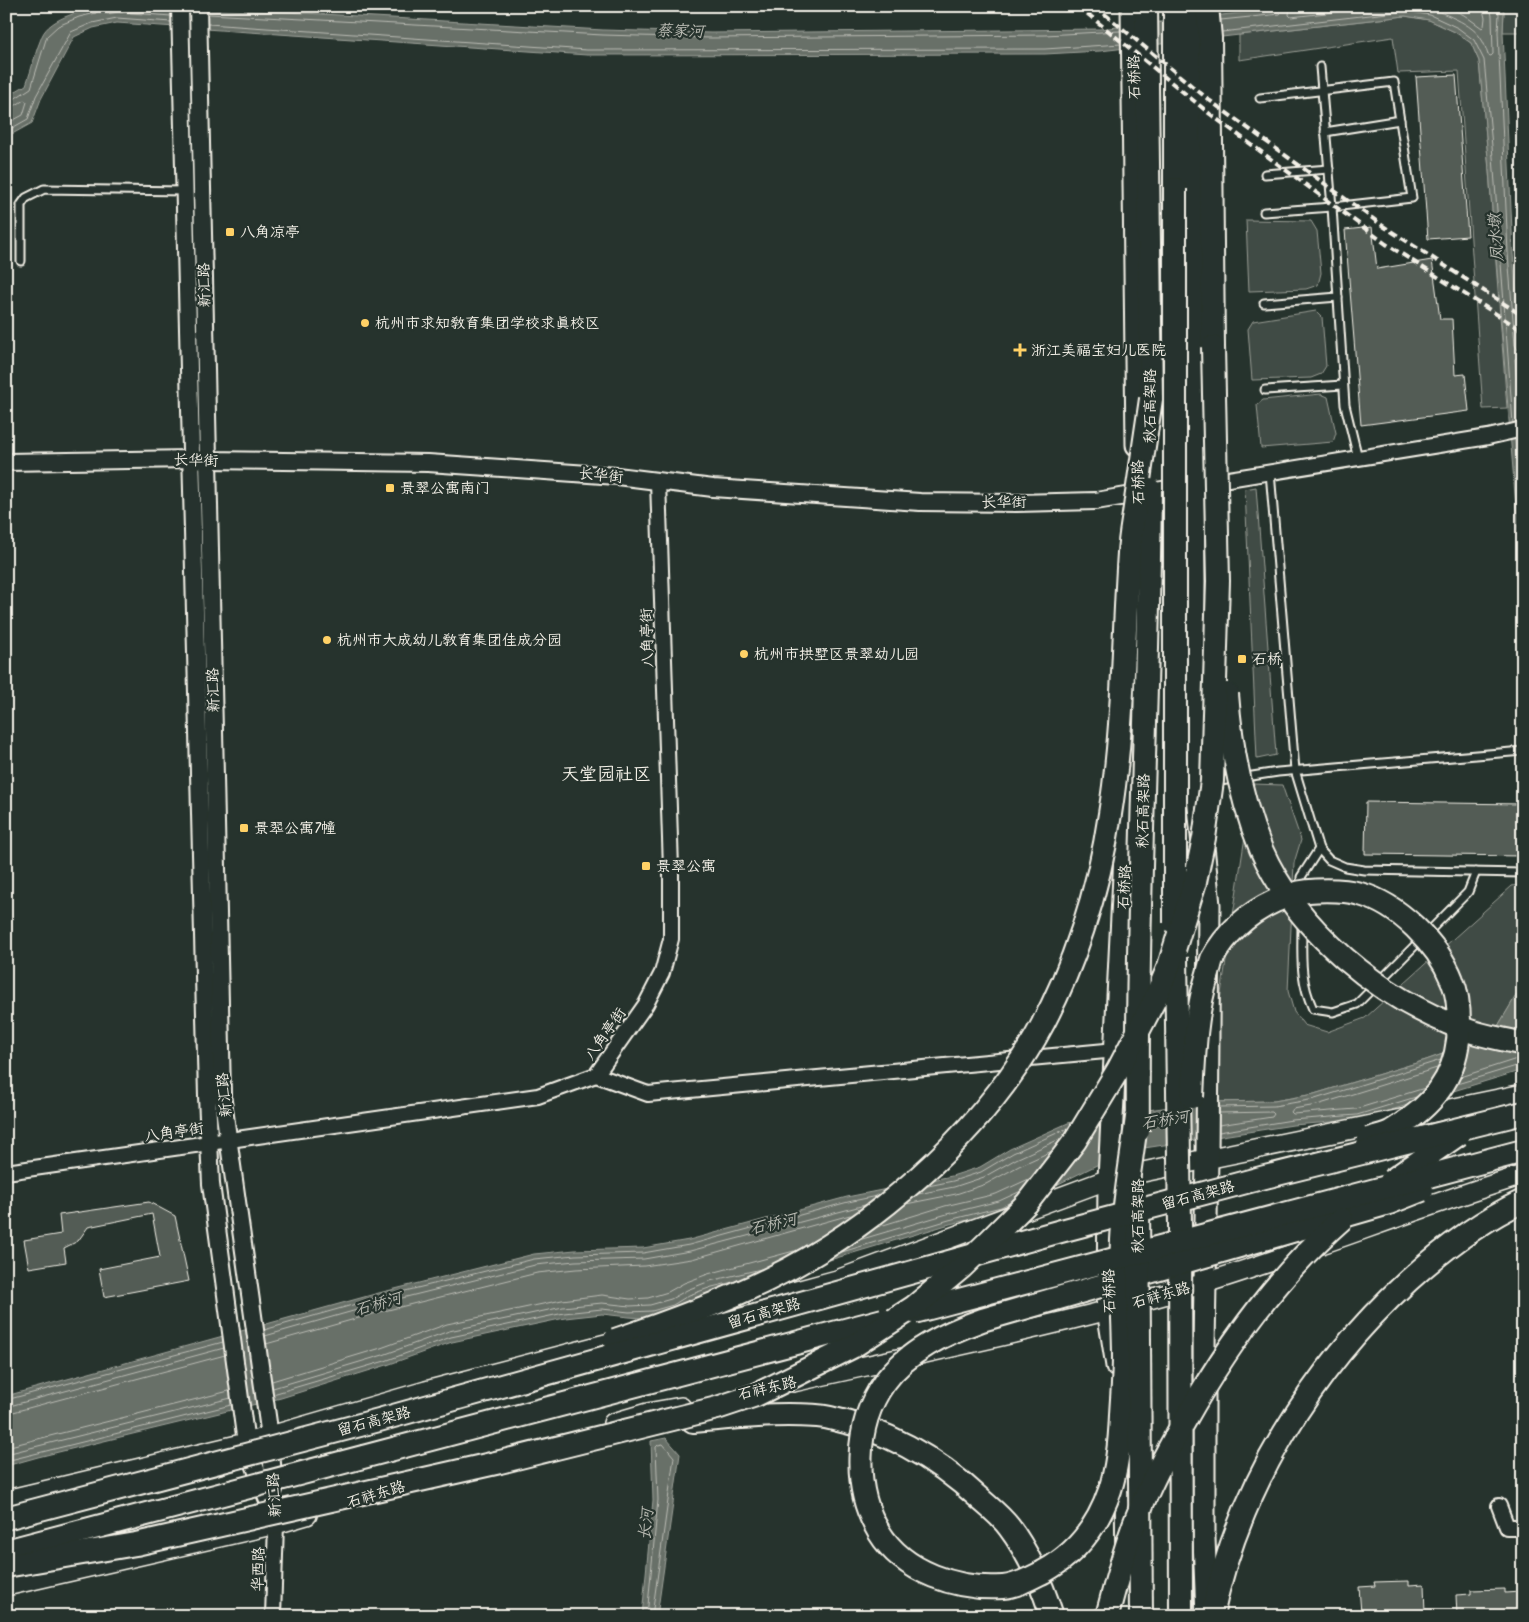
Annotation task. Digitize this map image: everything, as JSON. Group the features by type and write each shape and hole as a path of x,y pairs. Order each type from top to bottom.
{"highway":[{"path":"6,1566 136,1544 500,1462 717,1408 756,1394 852,1347 892,1322 937,1289 990,1240 1026,1203 1075,1141 1118,1070 1155,999 1169,966 1195,882 1204,838 1212,781 1218,580 1213,347 1210,38 1191,7"},
{"name":"秋石高架路","path":"1181,1616 1180,1225 1175,928 1191,7"},
{"name":"秋石高架路","path":"1137,9 1151,400 1148,614 1142,813 1138,1117 1141,1616"},
{"path":"379,1420 639,1332 771,1278 853,1229 893,1198 960,1137 988,1105 1017,1067 1056,995 1083,925 1099,870 1110,815 1118,752 1125,659 1129,550 1151,400"},
{"path":"1218,580 1231,742 1238,780 1262,850 1280,884 1304,916 1328,942 1351,964 1382,988 1419,1009 1464,1030 1523,1044"},
{"path":"1062,1231 1120,1203 1177,1188 1187,1186 1196,1184 1302,1157 1390,1132 1425,1108 1444,1086 1453,1065 1459,1037 1459,1005 1452,980 1440,956 1406,920 1386,906 1360,894 1336,890 1292,894 1269,904 1238,924 1212,960 1199,1009 1194,1052 1190,1134 1185,1180 1184,1189 1180,1225"},
{"path":"1107,1616 1136,1518 1159,1466 1218,1365 1275,1286 1319,1240 1365,1200 1443,1145 1523,1095"},
{"name":"留石高架路","path":"6,1518 379,1420 1062,1231 1265,1177 1523,1113"},
{"path":"1138,1117 1122,1240 1122,1277 1123,1286 1124,1360 1119,1457 1111,1489 1103,1509 1093,1527 1069,1556 1032,1578 1006,1587 978,1587 950,1582 925,1573 899,1556 879,1533 864,1494 861,1471 863,1434 872,1403 884,1383 905,1361 951,1332 982,1320 1096,1288 1115,1282 1124,1279 1390,1203 1517,1152"},
{"path":"6,1551 1517,1152"},
{"path":"1212,1616 1228,1554 1248,1505 1271,1455 1315,1384 1358,1330 1432,1258 1474,1227 1523,1201"},
{"path":"652,1425 757,1415 829,1417 904,1443 933,1460 964,1484 1009,1526 1025,1552 1043,1589 1052,1616"}],"main road":[{"path":"1191,7 1195,767 1208,904 1204,1538 1207,1616"},
{"name":"石桥路","path":"1127,1616 1126,1423 1108,1310 1110,1175 1138,564 1134,68 1137,9"},
{"path":"6,1500 270,1437 426,1391 632,1338 836,1280 1110,1175 1207,1150 1251,1151 1523,1095"},
{"name":"石祥东路","path":"6,1586 276,1524 647,1413 1027,1330 1108,1310 1205,1283 1474,1190 1523,1175"}],"street":[{"name":"新汇路","path":"180,6 210,1184 246,1443 276,1524"},
{"name":"新汇路","path":"198,6 222,1094 267,1410 276,1524"},
{"path":"1193,484 1488,437 1523,429"},
{"name":"长华街","path":"6,462 191,458 208,460 428,464 617,476 713,488 920,502 1017,503 1096,501 1193,484"},
{"name":"八角亭街","path":"6,1172 538,1096 596,1075 646,1004 662,973 671,939 671,858 658,481"},
{"path":"596,1075 648,1094 1116,1050"},
{"path":"1499,1506 1507,1527 1523,1528"},
{"name":"华西路","path":"273,1616 276,1524"}],"lane":[{"path":"1320,67 1332,207 1343,385 1345,405 1358,458"},
{"path":"1260,98 1394,82 1412,198 1264,212"},
{"path":"1326,132 1400,120"},
{"path":"1265,174 1329,169"},
{"path":"21,261 21,205 26,198 44,189 185,191"},
{"path":"1264,303 1338,297"},
{"path":"1265,390 1343,385"},
{"path":"1270,472 1295,770 1319,849 1329,860 1364,870 1523,872"},
{"path":"1197,785 1295,770 1519,751"},
{"path":"1319,849 1301,877 1302,969 1305,992 1313,1009 1333,1012 1357,1004 1468,892 1476,872"}],"shaded area":[{"path":"1500,6 1523,6 1523,32 1503,32 1504,11"},
{"path":"1405,16 1429,20 1455,32 1471,43 1479,61 1507,408 1483,409 1459,71 1398,73 1393,37 1239,60 1239,35"},
{"path":"1246,220 1311,221 1317,231 1321,273 1318,285 1306,289 1249,291"},
{"path":"1316,311 1322,317 1326,366 1321,374 1311,378 1252,380 1248,329 1253,321"},
{"path":"1321,394 1328,397 1336,433 1333,442 1261,448 1257,405 1263,400"},
{"path":"1256,487 1276,755 1257,759 1245,489"},
{"path":"1253,784 1282,785 1301,840 1294,863 1288,991 1294,1012 1304,1025 1327,1032 1365,1018 1512,886 1523,884 1523,984 1498,1026 1468,1045 1426,1060 1314,1094 1274,1101 1218,1102 1219,1007"}],"water":[{"name":"凤水墩","path":"104,6 286,12 603,30 711,33 1100,29 1300,6 1500,6 1504,11 1503,32 1513,253 1523,375 1523,595 1479,61 1471,43 1455,32 1429,20 1405,16 1100,51 1045,54 587,55 117,23 93,28 74,37 41,99 32,123 14,133 6,134 6,97 26,85 46,29 69,15"},
{"name":"石桥河","path":"1523,984 1523,1068 1516,1072 1358,1120 1293,1125 1125,1151 1002,1212 950,1224 766,1279 714,1292 691,1300 675,1309 653,1316 642,1318 602,1314 565,1318 452,1342 387,1365 281,1398 6,1466 6,1396 375,1294 534,1254 575,1250 643,1248 689,1240 847,1197 952,1176 980,1167 1010,1149 1068,1123 1110,1115 1208,1102 1274,1101 1314,1094 1426,1060 1468,1045 1498,1026"},
{"path":"666,1438 680,1454 657,1616 642,1616 653,1500 651,1441"}],"building":[{"path":"1456,75 1468,236 1428,239 1416,77"},
{"path":"1372,227 1377,269 1432,260 1440,319 1452,319 1455,375 1465,374 1469,411 1361,425 1345,230"},
{"path":"1366,802 1523,804 1523,856 1365,854"},
{"path":"149,1202 175,1216 189,1281 104,1297 99,1269 160,1257 152,1214 88,1227 78,1241 64,1248 66,1262 29,1268 24,1240 61,1234 59,1215"},
{"path":"1409,1581 1409,1585 1424,1584 1425,1614 1421,1614 1421,1616 1365,1616 1365,1614 1361,1613 1359,1587 1375,1586 1374,1582"},
{"path":"1505,1589 1505,1593 1520,1592 1521,1616 1457,1616 1456,1595 1471,1594 1471,1590"}],"railway":[{"path":"1078,6 1210,114 1386,244 1523,331"},
{"path":"1095,6 1209,100 1383,226 1523,316"}],"place":[{"name":"八角凉亭","path":"230,232"},
{"name":"杭州市求知教育集团学校求真校区","path":"365,323"},
{"name":"浙江美福宝妇儿医院","path":"1020,350"},
{"name":"景翠公寓南门","path":"390,488"},
{"name":"杭州市大成幼儿教育集团佳成分园","path":"327,640"},
{"name":"杭州市拱墅区景翠幼儿园","path":"744,654"},
{"name":"石桥","path":"1242,659"},
{"name":"景翆公寓7幢","path":"244,828"},
{"name":"景翠公寓","path":"646,866"}],"district":[{"name":"天堂园社区","path":"606,774"}],"water label":[{"name":"蔡家河","path":"680,30"},
{"name":"长河","path":"645,1524"}]}
